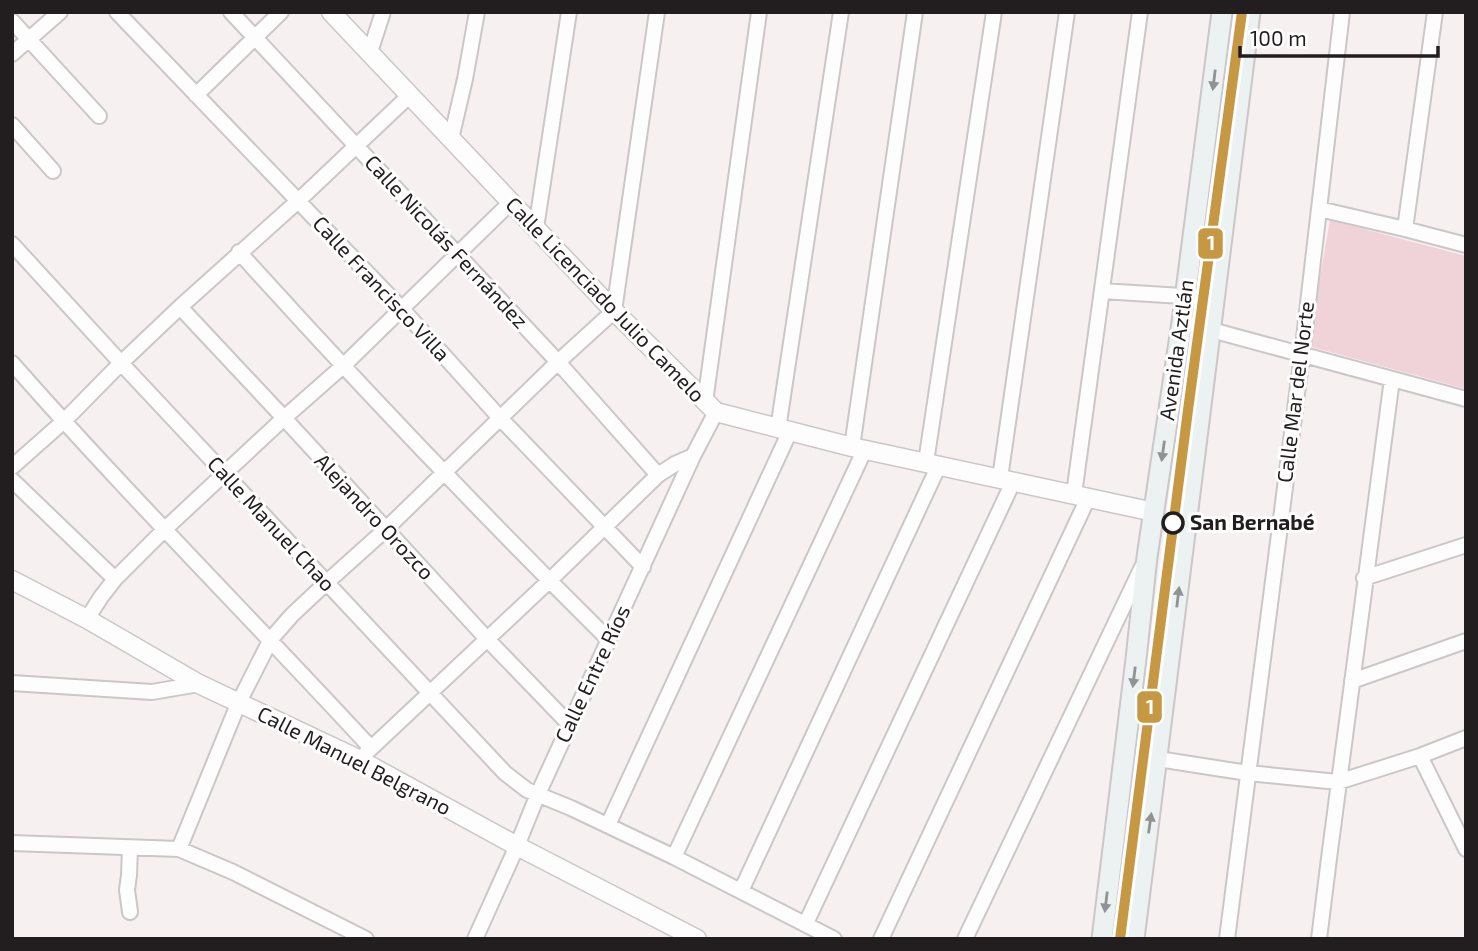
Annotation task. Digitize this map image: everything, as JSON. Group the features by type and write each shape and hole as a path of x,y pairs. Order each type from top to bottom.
{"main road":[{"name":"Avenida Aztlán","path":"1102,939 1147,557 1182,322 1222,12"},
{"name":"Avenida Aztlán","path":"1134,939 1250,12"}],"street":[{"path":"12,54 60,12"},
{"name":"Calle Francisco Villa","path":"117,12 643,567"},
{"name":"Calle Nicolás Fernández","path":"231,12 558,362 657,475"},
{"path":"195,95 281,12"},
{"name":"Calle Licenciado Julio Camelo","path":"331,12 614,312 710,407 784,430 858,448 1154,512"},
{"path":"370,52 383,12"},
{"path":"451,138 477,12"},
{"path":"536,228 569,12"},
{"path":"179,849 239,702 271,639 292,615 614,312 657,12"},
{"name":"Calle Entre Ríos","path":"475,939 538,794 693,456 710,407 759,12"},
{"path":"608,825 784,430 841,12"},
{"path":"674,857 858,448 915,12"},
{"path":"741,891 933,463 993,12"},
{"path":"806,923 1006,480 1067,12"},
{"path":"881,939 1081,496 1102,291 1140,12"},
{"name":"Calle Mar del Norte","path":"1227,939 1302,355 1342,12"},
{"path":"1405,229 1435,12"},
{"path":"12,21 99,116"},
{"path":"12,467 64,421 180,307 410,95"},
{"path":"12,125 53,171"},
{"path":"87,618 115,579 165,529 343,366 510,202"},
{"path":"1318,209 1466,245"},
{"name":"Calle Manuel Chao","path":"15,251 505,773 527,790 674,857 834,939"},
{"path":"239,252 443,472 609,640"},
{"path":"1102,291 1214,298"},
{"name":"Alejandro Orozco","path":"180,307 385,530 570,725"},
{"path":"1182,322 1466,399"},
{"path":"12,363 271,639 365,754 657,475 693,456"},
{"path":"1319,939 1392,379"},
{"path":"12,480 115,579"},
{"path":"1364,578 1466,545"},
{"path":"965,939 1147,557"},
{"name":"Calle Manuel Belgrano","path":"12,580 87,618 200,684 365,754 517,846 697,939"},
{"path":"1352,681 1466,641"},
{"path":"12,684 152,692 200,684"},
{"path":"1158,759 1248,773 1338,782 1466,738"},
{"path":"1420,756 1466,849"},
{"path":"12,843 179,849 233,872 366,939"},
{"path":"130,848 127,890 130,912"}],"shaded area":[{"path":"1330,220 1466,256 1466,389 1308,346"}],"transit line":[{"name":"1","path":"1120,939 1242,12"}],"place":[{"name":"San Bernabé","path":"1173,523"}]}
